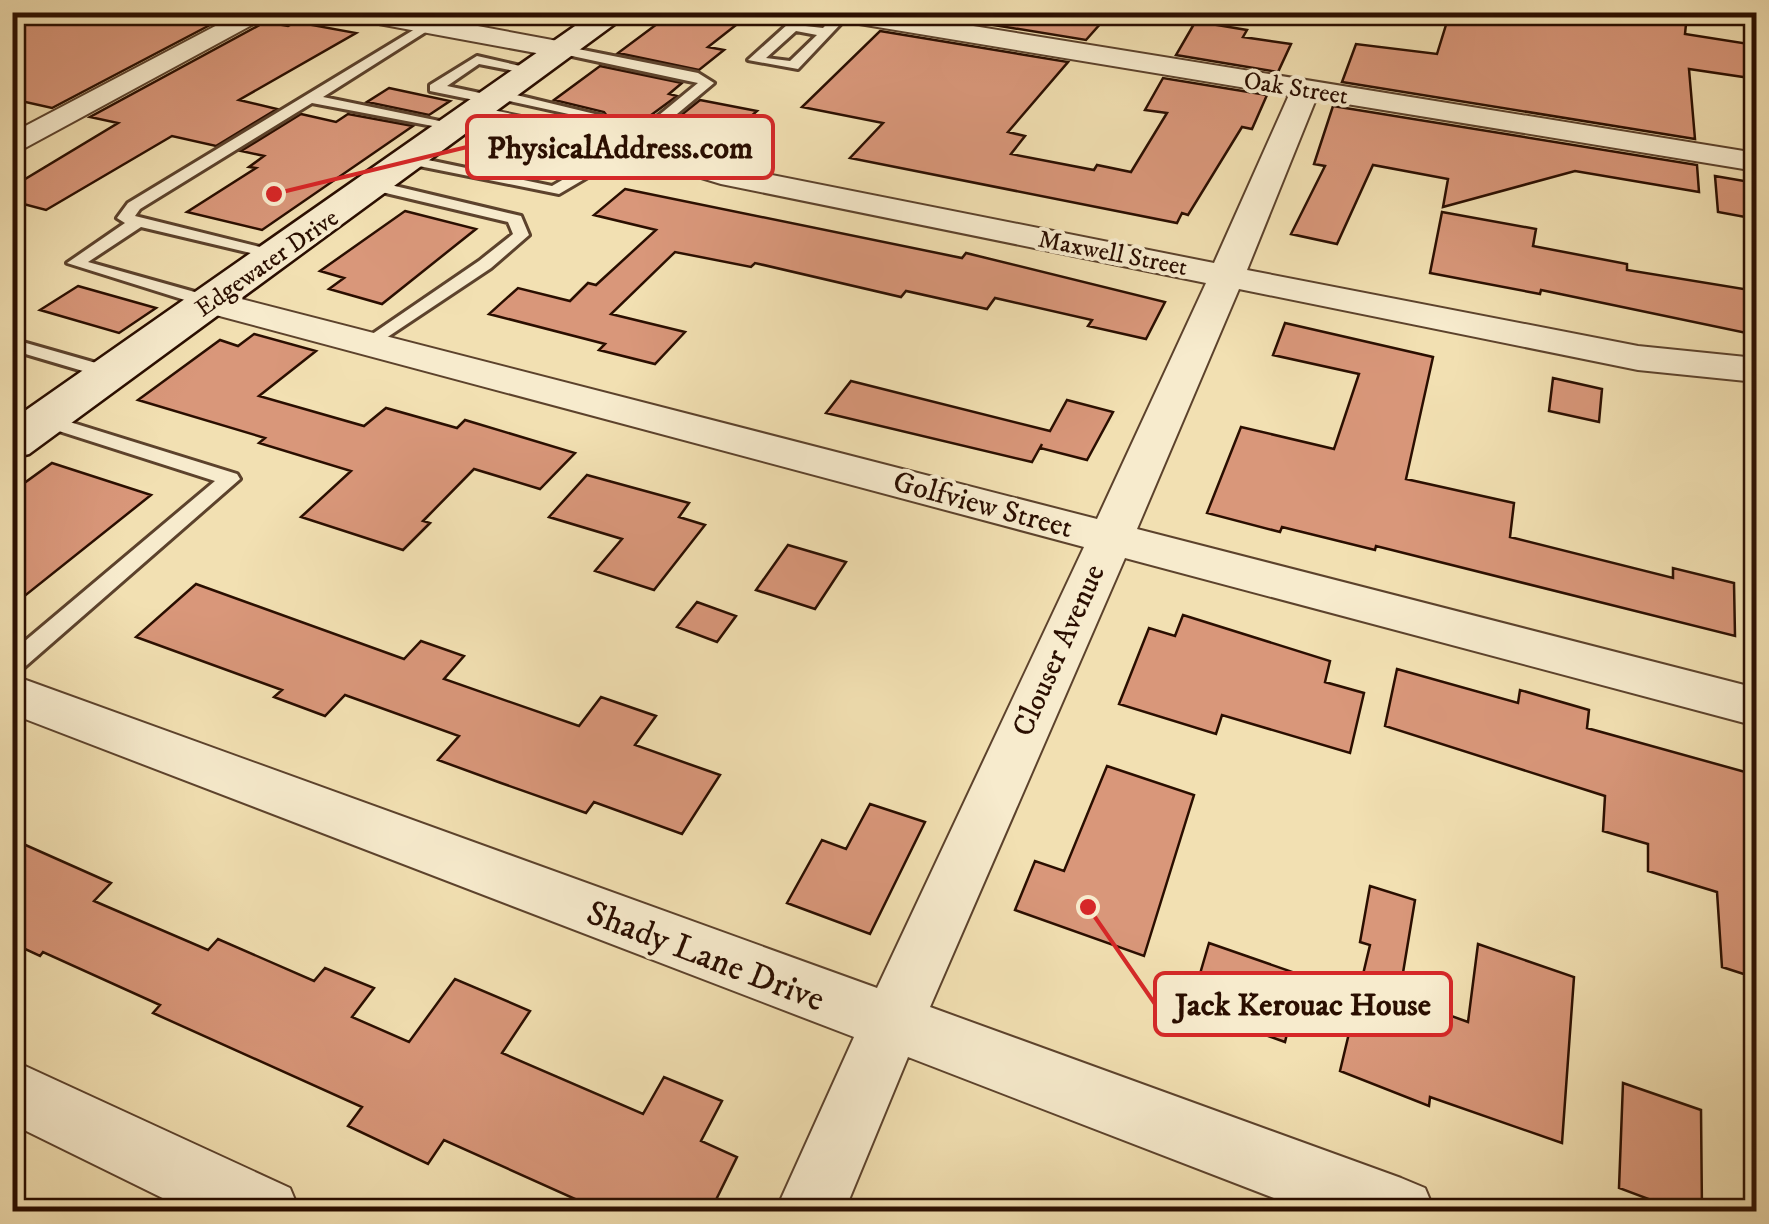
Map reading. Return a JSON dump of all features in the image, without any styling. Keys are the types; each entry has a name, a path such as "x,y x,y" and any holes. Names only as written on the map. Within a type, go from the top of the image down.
{"street":[{"path":"21,134 264,12"},
{"path":"357,12 429,26 549,61"},
{"name":"Edgewater Drive","path":"28,431 616,12"},
{"name":"Oak Street","path":"834,20 1306,88 1756,162"},
{"name":"Clouser Avenue","path":"809,1212 890,1024 1229,276 1306,88"},
{"name":"Maxwell Street","path":"480,110 585,126 629,147 722,174 1589,349 1756,370"},
{"name":"Golfview Street","path":"210,302 1756,706"},
{"name":"Shady Lane Drive","path":"12,694 1401,1212"},
{"path":"12,1091 266,1212"}],"lane":[{"path":"834,20 790,67 755,60 793,27 834,20"},
{"path":"274,256 125,218 134,206 429,26"},
{"path":"409,160 554,191 629,147 706,81 549,61 476,60 435,88 480,110"},
{"path":"313,99 480,110"},
{"path":"372,344 405,315 498,257 521,235 515,219 374,186"},
{"path":"139,221 75,263 210,302"},
{"path":"12,344 110,373"},
{"path":"12,665 230,479 28,431"}],"building":[{"path":"33,12 229,15 52,108 12,99 12,22"},
{"path":"649,12 711,12 745,18 708,47 724,50 699,70 618,53 657,24"},
{"path":"914,12 1039,12 1101,23 1086,40"},
{"path":"1450,12 1608,12 1686,24 1685,34 1749,44 1750,78 1689,69 1695,139 1342,82 1356,44 1437,54"},
{"path":"265,22 288,26 296,22 356,33 239,100 277,109 216,146 172,136 46,210 12,201 12,187 118,123 90,117"},
{"path":"1194,24 1247,30 1243,37 1291,44 1278,72 1176,55"},
{"path":"880,31 1068,62 1008,132 1025,136 1011,154 1094,170 1097,165 1131,172 1167,113 1145,110 1163,78 1267,95 1252,129 1242,127 1188,215 1182,213 1177,223 850,158 883,123 802,107"},
{"path":"600,66 682,83 669,94 677,96 628,132 599,126 607,116 604,112 554,100"},
{"path":"389,88 450,101 429,115 367,102"},
{"path":"700,100 757,111 729,136 670,124"},
{"path":"1333,106 1697,165 1699,192 1575,171 1443,207 1448,179 1373,165 1337,244 1291,234 1325,166 1314,164"},
{"path":"301,114 336,122 348,114 413,126 262,230 187,212 256,168 249,167 264,156 241,151"},
{"path":"1715,176 1756,183 1756,219 1718,212"},
{"path":"625,189 962,258 966,253 1165,302 1146,339 1088,326 1092,320 995,298 987,309 906,291 901,297 755,263 751,267 675,252 611,314 685,332 655,364 599,350 605,344 489,314 518,288 570,301 588,283 596,285 656,230 594,215"},
{"path":"405,211 476,229 382,304 329,289 344,278 320,271"},
{"path":"1442,212 1536,229 1533,246 1627,264 1627,270 1756,291 1756,335 1541,290 1540,294 1430,273"},
{"path":"78,286 156,308 119,333 40,310"},
{"path":"1285,323 1433,357 1406,479 1514,503 1510,537 1673,578 1673,568 1734,583 1735,636 1376,546 1375,550 1282,527 1280,532 1207,513 1241,427 1334,449 1359,374 1273,355"},
{"path":"254,334 316,351 259,396 364,426 386,408 457,428 465,420 575,453 540,489 474,469 423,521 430,523 403,550 301,517 351,471 259,443 265,438 138,400 220,340 238,346"},
{"path":"1553,378 1602,389 1599,422 1549,411"},
{"path":"851,381 1050,431 1067,400 1113,412 1087,460 1040,448 1042,444 1032,462 826,413"},
{"path":"52,463 151,495 12,606 12,492"},
{"path":"587,475 689,503 679,517 705,525 654,590 595,571 622,539 549,517"},
{"path":"788,545 846,562 815,609 756,590"},
{"path":"196,584 404,659 421,641 464,656 444,679 579,726 601,697 656,716 635,745 720,775 682,834 594,802 586,813 501,783 438,760 459,736 345,695 325,716 274,697 282,690 136,637"},
{"path":"697,602 736,616 717,642 677,627"},
{"path":"1183,615 1330,661 1325,682 1364,693 1350,753 1222,715 1216,734 1119,704 1149,628 1175,636"},
{"path":"1397,669 1518,703 1520,690 1589,710 1587,728 1756,775 1756,978 1722,967 1717,892 1648,871 1648,844 1603,831 1605,796 1385,726"},
{"path":"1107,766 1194,795 1144,956 1015,910 1035,861 1064,871"},
{"path":"870,804 925,822 870,934 787,903 822,840 846,849"},
{"path":"12,839 111,883 94,901 208,950 218,939 314,981 325,968 374,988 352,1017 409,1042 455,979 530,1011 502,1053 643,1114 664,1077 722,1101 701,1141 737,1157 710,1212 604,1212 444,1140 428,1164 348,1126 362,1107 153,1013 160,1005 43,952 40,956 12,943"},
{"path":"1370,886 1415,900 1399,997 1468,1022 1478,944 1574,977 1562,1143 1430,1097 1429,1106 1340,1071 1370,945 1360,942"},
{"path":"1209,943 1301,975 1285,1042 1190,1008"},
{"path":"1623,1083 1701,1110 1702,1212 1683,1212 1619,1188"}],"place":[{"name":"PhysicalAddress.com","path":"274,194"},
{"name":"Jack Kerouac House","path":"1088,907"}]}
